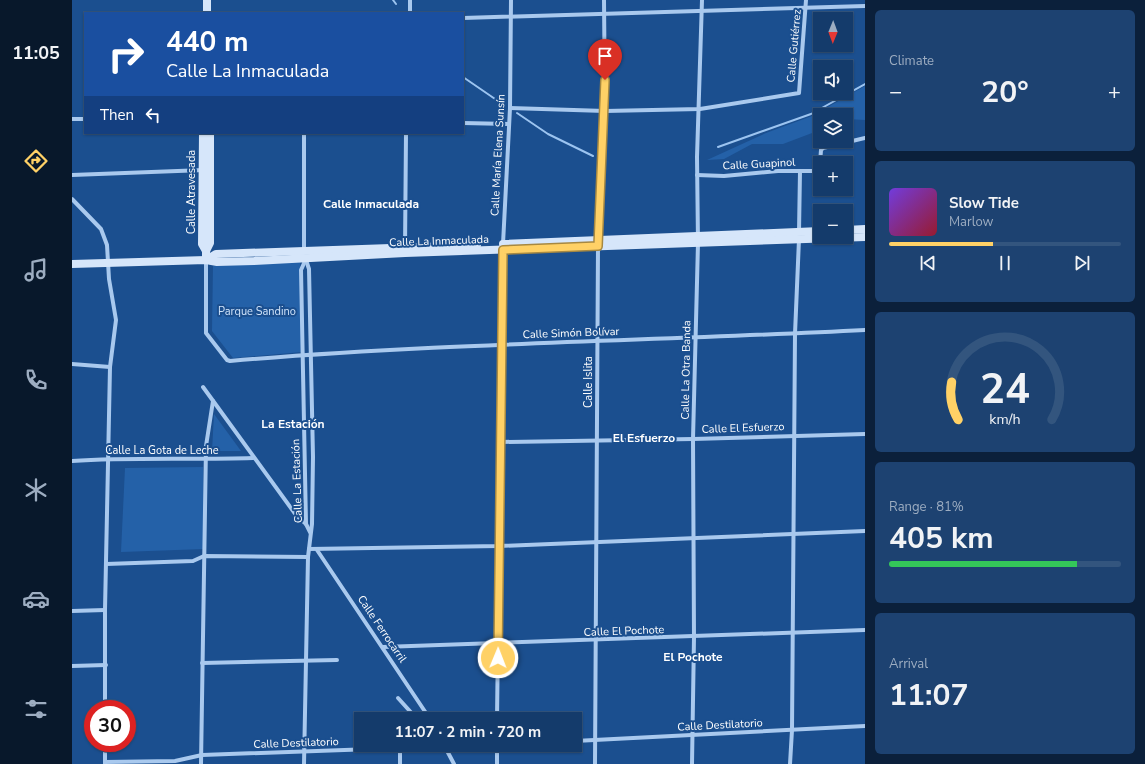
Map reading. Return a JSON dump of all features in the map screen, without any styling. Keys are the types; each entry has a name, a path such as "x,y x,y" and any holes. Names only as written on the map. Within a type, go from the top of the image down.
{"main road":[{"path":"207,0 207,12"},
{"name":"Calle Atravesada","path":"203,134 206,170 206,212 202,244 206,250 206,260"},
{"name":"Calle Atravesada","path":"206,170 210,134"},
{"path":"853,230 865,229"},
{"name":"Calle La Inmaculada","path":"799,236 813,233"},
{"name":"Calle La Inmaculada","path":"72,264 206,260 217,262 254,258 305,257 405,250 697,239 799,236 865,237"}],"street":[{"path":"410,0 410,12"},
{"name":"Calle María Elena Sunsín","path":"497,712 503,247 510,108 511,0"},
{"name":"Calle Islita","path":"595,764 594,641 597,542 596,441 598,243 605,111 604,0"},
{"name":"Calle La Otra Banda","path":"692,764 694,637 693,439 696,338 697,141 700,109 702,0"},
{"name":"Calle Gutiérrez","path":"700,109 799,93 807,8 806,0"},
{"path":"464,18 511,18 865,6"},
{"path":"510,108 605,111 700,109"},
{"path":"72,119 84,119"},
{"path":"464,123 509,124"},
{"name":"Calle La Estación","path":"304,134 305,257 308,269 313,457 312,524 308,557 303,751 304,764"},
{"path":"405,250 406,134"},
{"path":"821,156 821,150 823,148 865,138"},
{"path":"72,175 206,170"},
{"path":"790,764 792,730 795,334 800,171"},
{"name":"Calle Guapinol","path":"697,175 724,176 800,171 813,172"},
{"path":"72,199 100,229 108,245 109,279 116,320 110,367 107,459 105,700"},
{"name":"Calle La Estación","path":"305,257 301,270 302,355 306,524 310,532"},
{"name":"Calle Atravesada","path":"206,260 206,333 227,360 230,361"},
{"name":"Calle Simón Bolívar","path":"230,361 311,354 502,344 696,338 865,330"},
{"path":"72,364 110,367"},
{"path":"203,387 252,458 296,515 306,524 312,524"},
{"path":"202,764 205,460 213,401"},
{"path":"303,404 312,403"},
{"name":"Calle El Esfuerzo","path":"501,442 693,439 865,434"},
{"path":"304,457 313,457"},
{"name":"Calle La Gota de Leche","path":"72,461 107,459 205,460 252,458"},
{"path":"309,549 499,546 865,531"},
{"name":"Calle Ferrocarril","path":"318,550 424,712"},
{"path":"106,564 193,561 204,556 308,557"},
{"path":"72,611 105,610"},
{"name":"Calle El Pochote","path":"383,647 499,642 594,641 865,630"},
{"path":"202,663 337,660"},
{"path":"72,666 106,665"},
{"path":"398,698 411,712"},
{"name":"Calle Destilatorio","path":"582,741 865,726"},
{"name":"Calle Destilatorio","path":"105,763 175,761 202,756 354,749"},
{"path":"105,752 105,763"},
{"path":"400,752 400,764"},
{"path":"448,752 454,764"},
{"path":"497,752 497,764"}],"green space":[{"path":"865,86 865,120 853,119 853,108 826,108 840,100 853,100 853,93"},
{"path":"812,116 813,133 783,144 752,144 724,159 707,160 766,133"},
{"name":"Parque Sandino","path":"300,262 302,352 233,358 212,331 213,266"},
{"path":"214,414 241,451 212,451"},
{"path":"203,467 204,549 121,552 125,468"}],"waterway":[{"path":"393,0 396,4"},
{"path":"464,78 498,101"},
{"path":"718,147 811,114 865,84"},
{"path":"517,113 548,134 593,156"}],"district":[{"name":"Calle Inmaculada","path":"371,204"},
{"name":"La Estación","path":"293,424"},
{"name":"El Esfuerzo","path":"644,438"},
{"name":"El Pochote","path":"693,657"}],"route":[{"path":"498,658 503,250 598,246 601,164 605,111 605,80"}]}
